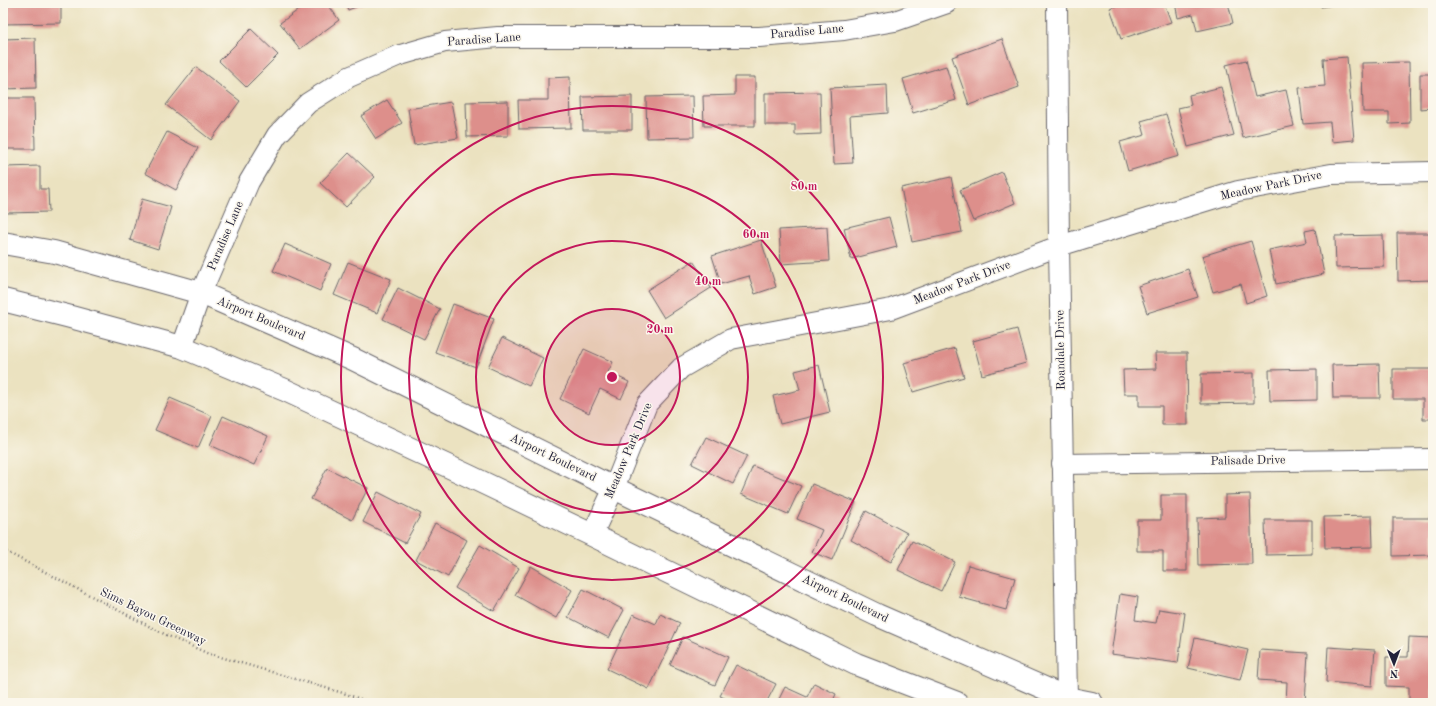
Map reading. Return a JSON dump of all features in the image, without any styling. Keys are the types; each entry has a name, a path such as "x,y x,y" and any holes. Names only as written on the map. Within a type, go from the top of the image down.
{"main road":[{"name":"Airport Boulevard","path":"3,243 54,252 201,293 353,359 877,616 1066,700 1092,703"},
{"path":"3,300 182,347 285,390 592,535 856,664 957,703"}],"street":[{"name":"Paradise Lane","path":"182,347 201,293 249,182 277,135 308,103 349,77 397,56 445,42 498,36 759,37 844,30 895,21 947,3"},
{"name":"Roandale Drive","path":"1057,3 1066,700"},
{"name":"Meadow Park Drive","path":"592,535 614,488 647,404 681,368 731,339 892,309 1059,246 1238,191 1331,174 1433,172"},
{"name":"Palisade Drive","path":"1062,464 1433,459"}],"path":[{"name":"Sims Bayou Greenway","path":"3,550 166,635 208,654 372,703"}],"building":[{"path":"3,3 61,3 61,23 3,24"},
{"path":"308,3 327,3 339,20 300,49 280,23"},
{"path":"345,3 366,3 348,10"},
{"path":"1124,3 1164,3 1171,22 1121,39 1110,8"},
{"path":"1175,3 1228,3 1233,23 1197,31 1193,14 1178,18"},
{"path":"1320,3 1341,3 1341,4 1321,7"},
{"path":"251,29 278,55 246,87 219,61"},
{"path":"35,38 36,88 3,89 3,39"},
{"path":"1002,39 1019,87 969,105 952,57"},
{"path":"1347,57 1354,140 1332,142 1330,122 1303,124 1299,88 1325,86 1323,59"},
{"path":"1246,60 1255,97 1286,90 1294,126 1243,138 1226,65"},
{"path":"1409,62 1410,123 1389,124 1389,112 1363,112 1362,63"},
{"path":"946,66 956,100 913,113 903,79"},
{"path":"196,67 240,101 211,140 166,105"},
{"path":"1420,74 1433,74 1433,108 1420,109"},
{"path":"570,77 571,128 519,129 518,100 548,100 548,78"},
{"path":"735,77 755,77 755,126 704,126 703,96 735,95"},
{"path":"887,85 888,113 850,116 853,163 834,164 830,88"},
{"path":"1221,87 1234,135 1188,147 1178,108 1191,105 1189,95"},
{"path":"820,92 821,134 795,135 795,125 765,125 765,93"},
{"path":"632,96 632,130 583,130 582,97"},
{"path":"693,96 694,137 647,138 646,97"},
{"path":"4,98 34,98 35,149 4,149"},
{"path":"387,100 402,123 376,139 361,116"},
{"path":"508,101 508,136 467,137 466,102"},
{"path":"451,102 458,138 414,145 408,109"},
{"path":"1166,114 1179,156 1128,171 1120,142 1145,135 1141,121"},
{"path":"167,132 198,148 176,190 145,173"},
{"path":"349,153 375,177 346,207 320,183"},
{"path":"40,166 40,189 48,189 49,212 6,213 5,167"},
{"path":"1002,172 1015,203 973,221 960,190"},
{"path":"951,177 962,232 912,242 901,188"},
{"path":"142,199 171,207 158,249 130,240"},
{"path":"889,217 897,247 851,259 844,228"},
{"path":"827,227 829,261 781,264 779,230"},
{"path":"1315,229 1324,274 1276,284 1269,250 1307,242 1305,231"},
{"path":"1397,233 1433,233 1433,280 1398,281"},
{"path":"1383,235 1384,267 1336,268 1335,236"},
{"path":"761,240 776,287 755,294 749,276 721,284 712,256"},
{"path":"1251,241 1267,296 1246,303 1241,284 1213,292 1202,256"},
{"path":"285,244 331,264 320,291 273,271"},
{"path":"693,261 711,288 664,318 647,290"},
{"path":"348,262 391,279 377,313 334,295"},
{"path":"1188,269 1198,297 1147,313 1138,286"},
{"path":"398,288 440,309 424,339 383,319"},
{"path":"453,304 494,319 476,367 435,352"},
{"path":"1017,329 1026,363 982,375 973,341"},
{"path":"502,338 543,358 529,386 488,367"},
{"path":"955,348 964,377 913,392 904,363"},
{"path":"584,349 613,362 608,372 629,382 621,399 600,389 589,413 560,399"},
{"path":"1155,353 1187,353 1188,425 1162,425 1162,406 1139,406 1139,394 1124,394 1123,370 1156,369"},
{"path":"1379,364 1380,398 1333,398 1332,365"},
{"path":"819,365 830,412 780,424 773,396 800,390 795,371"},
{"path":"1317,369 1317,400 1270,401 1269,370"},
{"path":"1393,369 1433,369 1433,419 1423,419 1423,399 1393,399"},
{"path":"1254,373 1254,403 1201,404 1201,374"},
{"path":"170,398 212,416 198,448 155,430"},
{"path":"223,416 268,436 254,465 210,445"},
{"path":"706,437 747,456 733,484 692,464"},
{"path":"753,466 801,486 788,514 741,494"},
{"path":"327,468 368,488 352,520 311,499"},
{"path":"812,484 856,502 832,560 812,552 822,530 797,519"},
{"path":"378,492 421,514 405,543 363,522"},
{"path":"1250,494 1252,564 1198,565 1197,518 1225,517 1225,495"},
{"path":"1161,495 1187,495 1187,571 1163,571 1163,551 1137,551 1137,520 1161,520"},
{"path":"866,511 907,533 891,562 851,540"},
{"path":"1372,516 1373,547 1325,548 1324,517"},
{"path":"1393,518 1433,518 1433,555 1393,556"},
{"path":"1265,520 1312,520 1312,554 1266,555"},
{"path":"435,523 467,540 448,577 416,560"},
{"path":"912,541 955,562 941,591 898,570"},
{"path":"480,545 519,568 494,611 455,588"},
{"path":"968,565 1015,578 1006,610 959,597"},
{"path":"531,566 572,590 556,618 515,595"},
{"path":"583,589 624,610 609,638 568,617"},
{"path":"1120,594 1138,597 1135,620 1156,623 1159,609 1185,613 1178,663 1111,654"},
{"path":"633,614 656,624 660,614 680,623 649,689 607,669"},
{"path":"683,637 728,657 715,685 670,665"},
{"path":"1409,637 1433,638 1433,703 1409,703 1409,687 1386,686 1386,657 1408,657"},
{"path":"1195,638 1248,650 1240,680 1188,668"},
{"path":"1328,647 1375,650 1372,686 1326,682"},
{"path":"1260,650 1308,653 1305,703 1286,703 1287,682 1258,680"},
{"path":"736,665 776,684 766,703 736,703 720,696"},
{"path":"814,683 836,694 832,703 777,703 785,687 807,697"}]}
